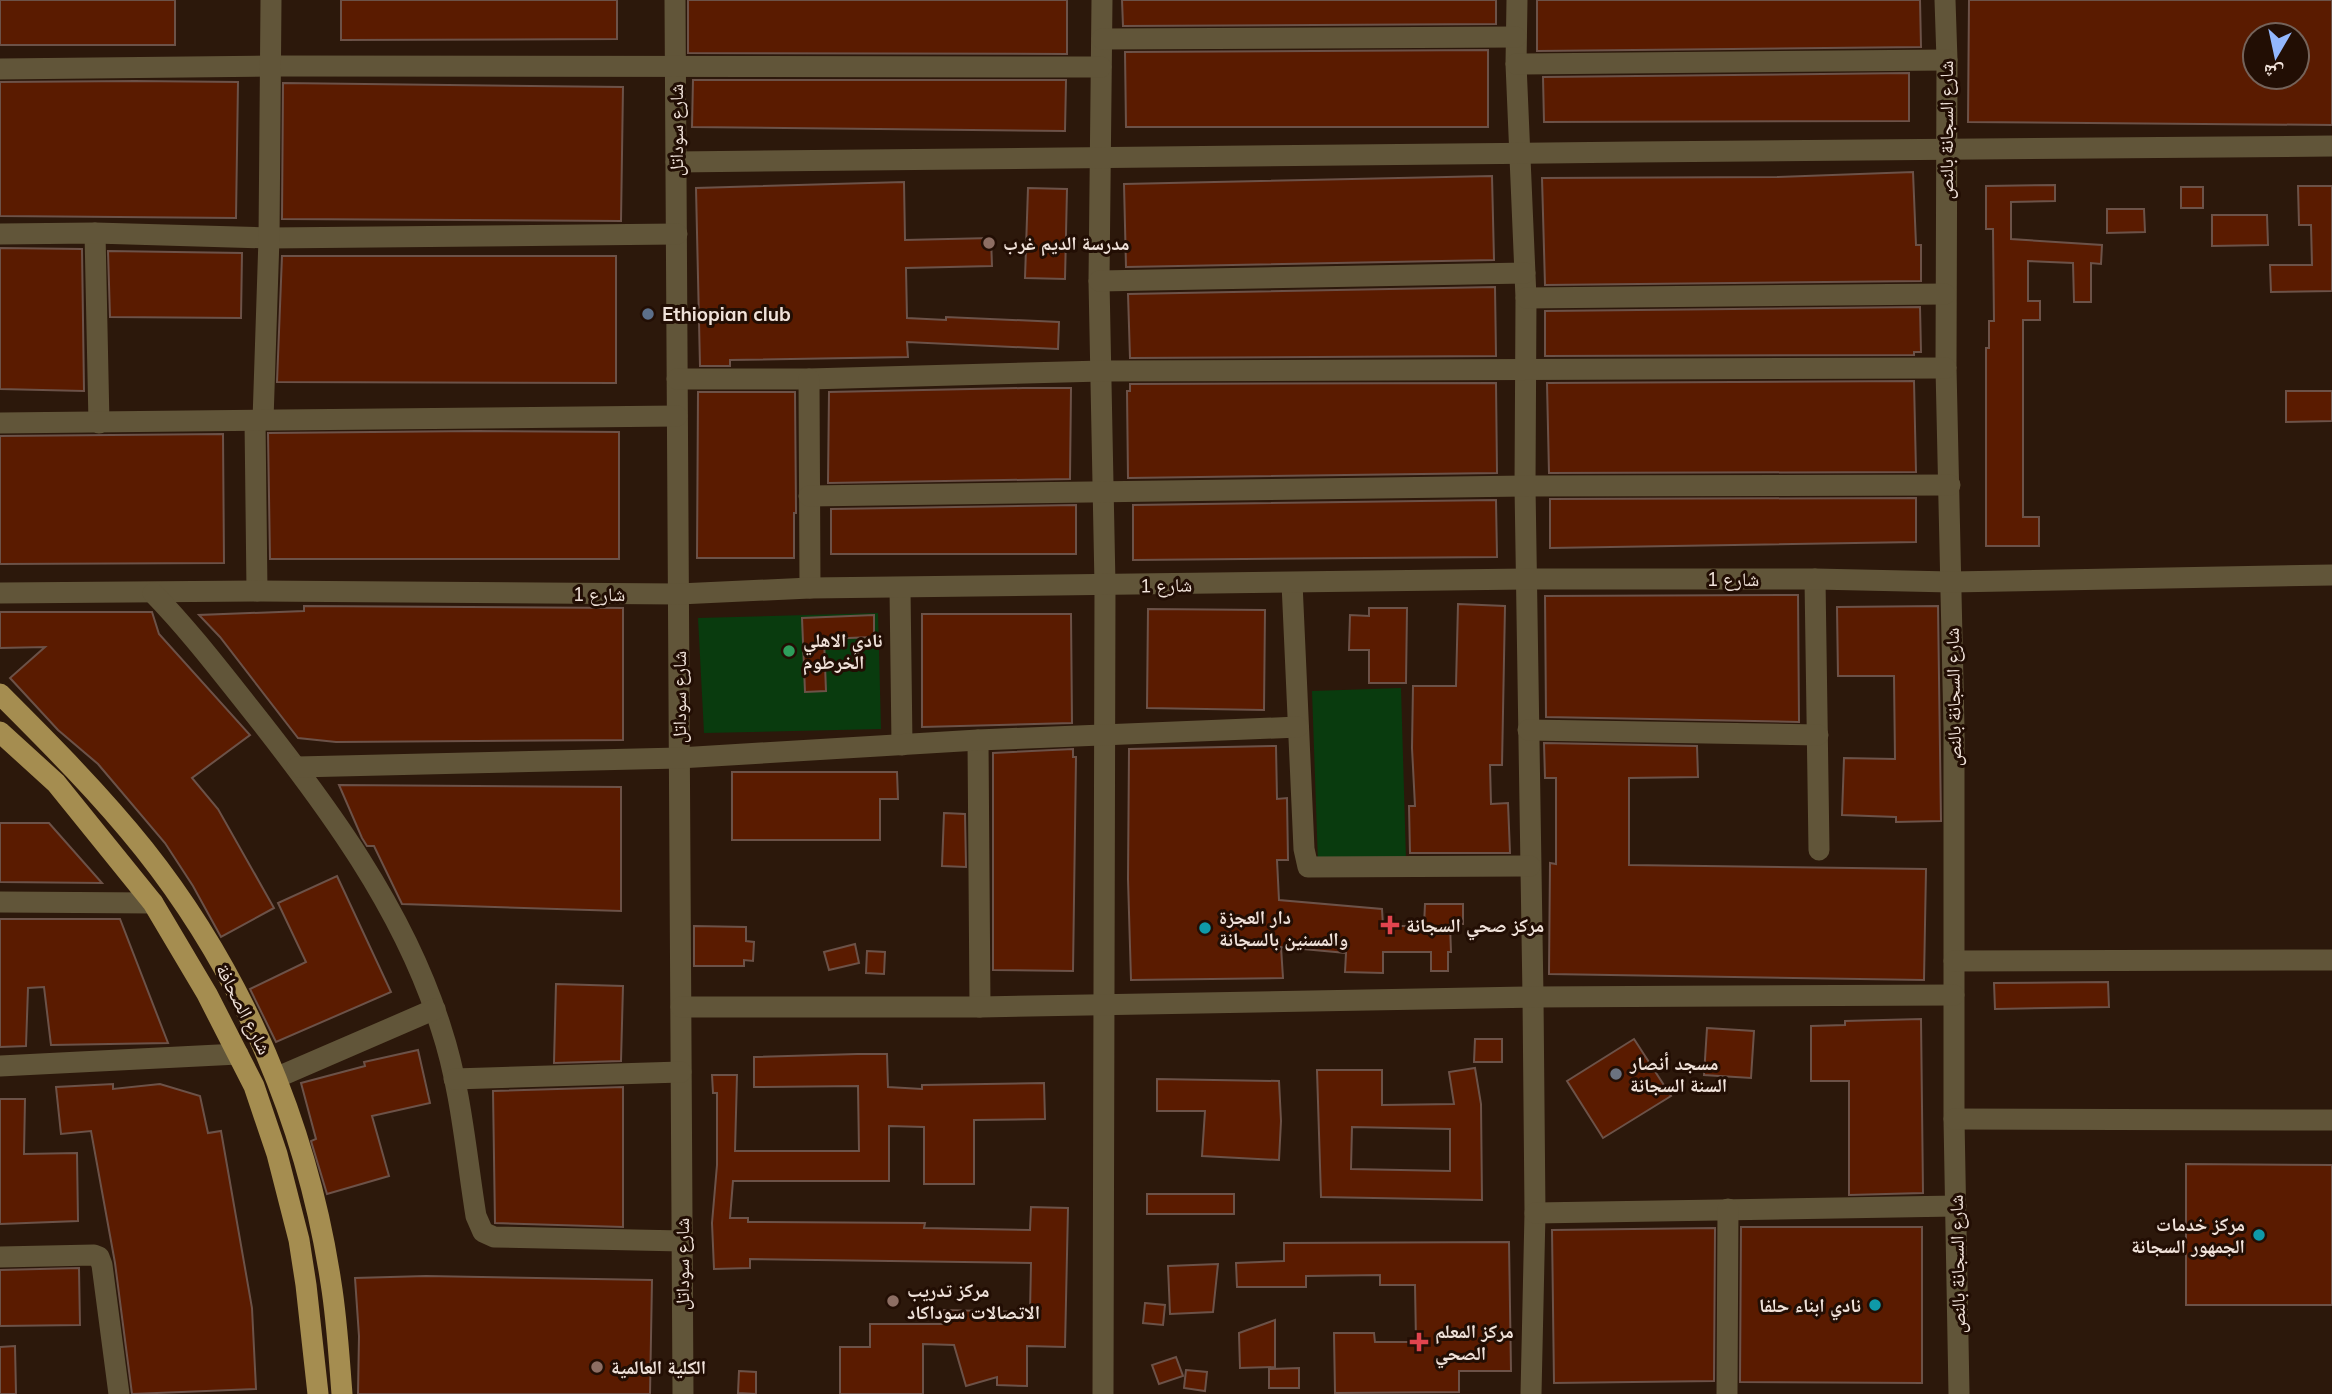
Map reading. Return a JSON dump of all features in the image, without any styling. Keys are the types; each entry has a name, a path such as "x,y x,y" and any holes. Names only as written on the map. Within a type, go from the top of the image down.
{"main road":[{"name":"شارع الصحافة","path":"0,694 79,773 145,850 212,947 250,1015 278,1077 303,1154 323,1236 335,1309 342,1394"},
{"name":"شارع الصحافة","path":"0,733 56,783 153,903 207,994 254,1086 277,1154 299,1240 318,1394"}],"street":[{"path":"257,591 259,420 269,238 271,0"},
{"name":"شارع سوداتل","path":"675,0 683,1394"},
{"path":"1102,0 1098,281 1105,585 1103,1394"},
{"path":"1517,0 1516,64 1527,369 1525,486 1535,1213 1531,1394"},
{"name":"شارع السجانة بالنص","path":"1945,0 1945,294 1954,728 1954,1119 1959,1394"},
{"path":"1102,39 1516,37"},
{"path":"1516,64 1947,60"},
{"path":"0,69 272,66 1101,67"},
{"path":"676,162 1099,155 2332,146"},
{"path":"95,233 99,423"},
{"path":"0,234 95,233 269,238 677,234"},
{"path":"1098,281 1525,273"},
{"path":"1526,298 1945,294"},
{"path":"677,379 808,379 1102,371 1946,368"},
{"path":"808,379 810,589"},
{"path":"0,423 677,416"},
{"path":"809,496 1525,486 1950,485"},
{"name":"شارع 1","path":"0,593 257,591 678,594 810,589 1526,579 1951,582 2332,575"},
{"path":"1815,579 1819,850"},
{"path":"1292,583 1304,849 1308,867 1530,866"},
{"path":"900,588 902,745"},
{"path":"153,593 190,632 297,767 384,899 411,949 435,1009 454,1079 480,1228 488,1235 682,1241"},
{"path":"297,767 679,758 978,740 1298,727"},
{"path":"1528,730 1818,735"},
{"path":"978,740 980,1007"},
{"path":"0,902 153,903"},
{"path":"1954,961 2332,960"},
{"path":"681,1007 1105,1006 1533,997 1954,995"},
{"path":"278,1077 435,1009"},
{"path":"0,1066 238,1054"},
{"path":"454,1079 681,1072"},
{"path":"1954,1119 2332,1119"},
{"path":"1535,1213 1956,1206"},
{"path":"1727,1394 1728,1209"},
{"path":"0,1257 99,1257 119,1394"}],"green space":[{"name":"نادي الاهلي الخرطوم","path":"878,613 881,729 704,733 698,618"},
{"path":"1401,688 1406,860 1318,863 1312,691"}],"building":[{"path":"0,0 175,0 175,45 0,45"},
{"path":"341,0 617,0 617,39 341,40"},
{"path":"688,0 1067,0 1067,54 688,53"},
{"path":"1122,0 1496,0 1496,24 1123,26"},
{"path":"1537,0 1920,0 1921,47 1537,51"},
{"path":"1969,0 2332,0 2332,125 1968,122"},
{"path":"1488,50 1488,127 1126,127 1125,52"},
{"path":"1909,73 1909,121 1544,122 1543,77"},
{"path":"693,80 1066,80 1065,131 692,127"},
{"path":"0,82 238,82 236,218 0,216"},
{"path":"283,83 623,87 621,221 282,219"},
{"path":"1913,172 1916,245 1921,245 1921,281 1545,285 1542,178 1777,177"},
{"path":"1492,176 1494,260 1126,267 1124,184"},
{"path":"904,182 905,240 991,238 992,266 906,268 907,318 1059,322 1058,349 907,342 908,357 730,360 730,366 700,366 696,188"},
{"path":"2055,185 2055,201 2011,202 2011,239 2102,245 2101,264 2091,263 2091,302 2074,302 2073,263 2028,261 2028,301 2040,301 2040,320 2023,320 2023,517 2039,517 2039,546 1986,546 1986,348 1989,348 1989,321 1994,321 1993,229 1986,229 1986,186"},
{"path":"2298,186 2332,186 2332,291 2271,292 2270,265 2312,265 2311,225 2299,225"},
{"path":"2181,187 2203,187 2203,208 2181,208"},
{"path":"1028,188 1067,189 1065,279 1025,278"},
{"path":"2107,209 2144,209 2145,232 2107,233"},
{"path":"2212,215 2267,215 2268,245 2212,246"},
{"path":"0,248 82,249 84,391 0,389"},
{"path":"108,251 242,253 241,318 110,317"},
{"path":"282,256 616,256 616,383 277,382"},
{"path":"1495,287 1496,356 1130,358 1128,294"},
{"path":"1920,307 1921,352 1914,352 1914,355 1545,356 1545,311"},
{"path":"1914,381 1916,472 1549,473 1547,383"},
{"path":"1496,383 1497,473 1128,478 1127,391 1130,391 1130,384"},
{"path":"1071,388 1070,479 828,483 829,392"},
{"path":"2286,391 2332,391 2332,421 2286,422"},
{"path":"698,392 795,392 794,558 697,558"},
{"path":"619,432 619,559 270,559 268,433"},
{"path":"223,434 224,563 0,564 0,436"},
{"path":"1916,498 1916,542 1550,548 1550,499"},
{"path":"1496,500 1497,557 1133,560 1133,505"},
{"path":"1076,505 1076,554 831,554 831,509"},
{"path":"1798,595 1799,722 1546,717 1545,596"},
{"path":"1458,604 1505,606 1502,765 1490,765 1491,804 1508,803 1510,853 1410,853 1409,806 1415,806 1413,686 1456,686"},
{"path":"304,606 623,608 623,740 336,742 298,738 220,637 199,615 304,611"},
{"path":"1938,606 1941,821 1896,822 1896,817 1842,815 1844,758 1895,759 1894,676 1838,676 1837,607"},
{"path":"1369,608 1407,608 1406,683 1369,683 1369,650 1349,650 1350,615 1369,616"},
{"path":"1148,609 1265,610 1264,710 1147,708"},
{"path":"0,612 152,612 159,634 250,735 192,778 218,809 274,908 221,937 165,843 98,764 58,730 10,678 45,647 0,648"},
{"path":"922,614 1071,614 1072,723 922,727"},
{"path":"874,615 874,637 824,639 826,691 805,692 802,618"},
{"path":"1544,743 1697,746 1698,777 1629,778 1629,865 1926,869 1924,980 1549,974 1550,863 1556,864 1556,778 1545,778"},
{"path":"1276,746 1277,799 1287,798 1288,860 1277,860 1279,900 1382,909 1383,926 1424,926 1425,904 1463,904 1463,924 1450,924 1451,952 1448,952 1448,971 1431,971 1431,952 1383,952 1383,973 1345,972 1346,953 1281,947 1283,978 1131,980 1128,879 1129,749"},
{"path":"1073,749 1073,757 1076,757 1073,971 993,970 993,753"},
{"path":"732,772 897,772 898,799 880,799 880,840 732,840"},
{"path":"339,785 621,787 621,911 402,904 374,846 367,846 362,838"},
{"path":"944,813 965,814 966,867 942,866"},
{"path":"0,823 49,823 102,883 0,882"},
{"path":"337,876 391,992 276,1042 250,989 306,962 278,903"},
{"path":"0,919 120,919 168,1043 51,1045 44,987 28,988 26,1046 0,1047"},
{"path":"694,926 746,927 746,941 754,942 753,961 744,960 744,966 694,966"},
{"path":"855,944 859,963 829,970 824,952"},
{"path":"867,951 885,952 884,974 866,973"},
{"path":"2108,982 2109,1007 1995,1009 1994,983"},
{"path":"556,984 623,986 621,1061 554,1063"},
{"path":"1921,1019 1923,1193 1849,1195 1849,1081 1811,1081 1811,1026 1845,1025 1845,1021"},
{"path":"1707,1028 1754,1031 1751,1078 1704,1075"},
{"path":"1475,1039 1502,1039 1502,1062 1474,1062"},
{"path":"1634,1039 1671,1096 1603,1138 1567,1081"},
{"path":"418,1050 430,1103 372,1116 389,1176 327,1194 311,1141 316,1139 301,1083 365,1066 364,1062"},
{"path":"887,1054 888,1087 922,1089 922,1085 1044,1083 1045,1119 974,1120 974,1184 924,1184 924,1127 889,1126 889,1181 733,1181 730,1218 748,1218 748,1222 925,1223 924,1228 1030,1230 1031,1207 1068,1208 1065,1347 1027,1346 1027,1386 997,1385 997,1377 966,1386 954,1345 923,1344 923,1394 840,1394 840,1347 870,1347 870,1324 943,1324 943,1310 1030,1312 1031,1263 750,1259 750,1268 714,1269 712,1223 717,1165 717,1093 713,1093 712,1075 737,1075 735,1151 859,1151 858,1086 754,1087 754,1057"},
{"path":"1475,1068 1481,1104 1482,1200 1321,1197 1317,1070 1382,1070 1382,1105 1454,1104 1449,1072","holes":["1352,1127 1450,1129 1450,1171 1351,1169"]},
{"path":"1157,1079 1279,1081 1279,1160 1202,1156 1205,1111 1157,1111"},
{"path":"113,1084 113,1089 160,1084 200,1096 208,1133 221,1131 252,1308 256,1389 132,1394 115,1263 91,1131 61,1134 56,1087"},
{"path":"623,1087 623,1227 495,1223 493,1091"},
{"path":"0,1099 25,1099 24,1154 77,1153 78,1221 0,1224"},
{"name":"مركز خدمات الجمهور السجانة","path":"2186,1164 2332,1165 2332,1305 2186,1305"},
{"path":"1147,1194 1234,1194 1234,1214 1147,1214"},
{"path":"1741,1227 1922,1227 1922,1383 1740,1382"},
{"path":"1715,1228 1714,1381 1554,1383 1552,1230"},
{"name":"مركز المعلم الصحي","path":"1509,1242 1511,1371 1459,1371 1459,1392 1335,1393 1334,1333 1374,1333 1375,1342 1416,1342 1415,1285 1380,1285 1380,1275 1306,1276 1306,1287 1237,1287 1236,1263 1284,1261 1284,1243"},
{"path":"1218,1264 1213,1312 1170,1314 1168,1266"},
{"path":"79,1268 80,1325 0,1326 0,1270"},
{"path":"426,1276 652,1280 650,1394 358,1394 359,1336 355,1278"},
{"path":"1145,1303 1165,1305 1163,1325 1143,1323"},
{"path":"1275,1320 1275,1367 1240,1368 1239,1333"},
{"path":"15,1346 16,1394 0,1394 0,1347"},
{"path":"1176,1357 1183,1376 1159,1384 1152,1365"},
{"path":"1299,1368 1299,1388 1269,1388 1269,1369"},
{"path":"1186,1370 1207,1372 1205,1391 1184,1388"},
{"path":"739,1371 756,1372 756,1394 738,1393"}],"place":[{"name":"مدرسة الديم غرب","path":"989,243"},
{"name":"Ethiopian club","path":"648,314"},
{"name":"نادي الاهلي الخرطوم","path":"789,651"},
{"name":"مركز صحي السجانة","path":"1390,925"},
{"name":"دار العجزة والمسنين بالسجانة","path":"1205,928"},
{"name":"مسجد أنصار السنة السجانة","path":"1616,1074"},
{"name":"مركز خدمات الجمهور السجانة","path":"2259,1235"},
{"name":"مركز تدريب الاتصالات سوداكاد","path":"893,1301"},
{"name":"نادي ابناء حلفا","path":"1875,1305"},
{"name":"مركز المعلم الصحي","path":"1419,1342"},
{"name":"الكلية العالمية","path":"597,1367"}]}
